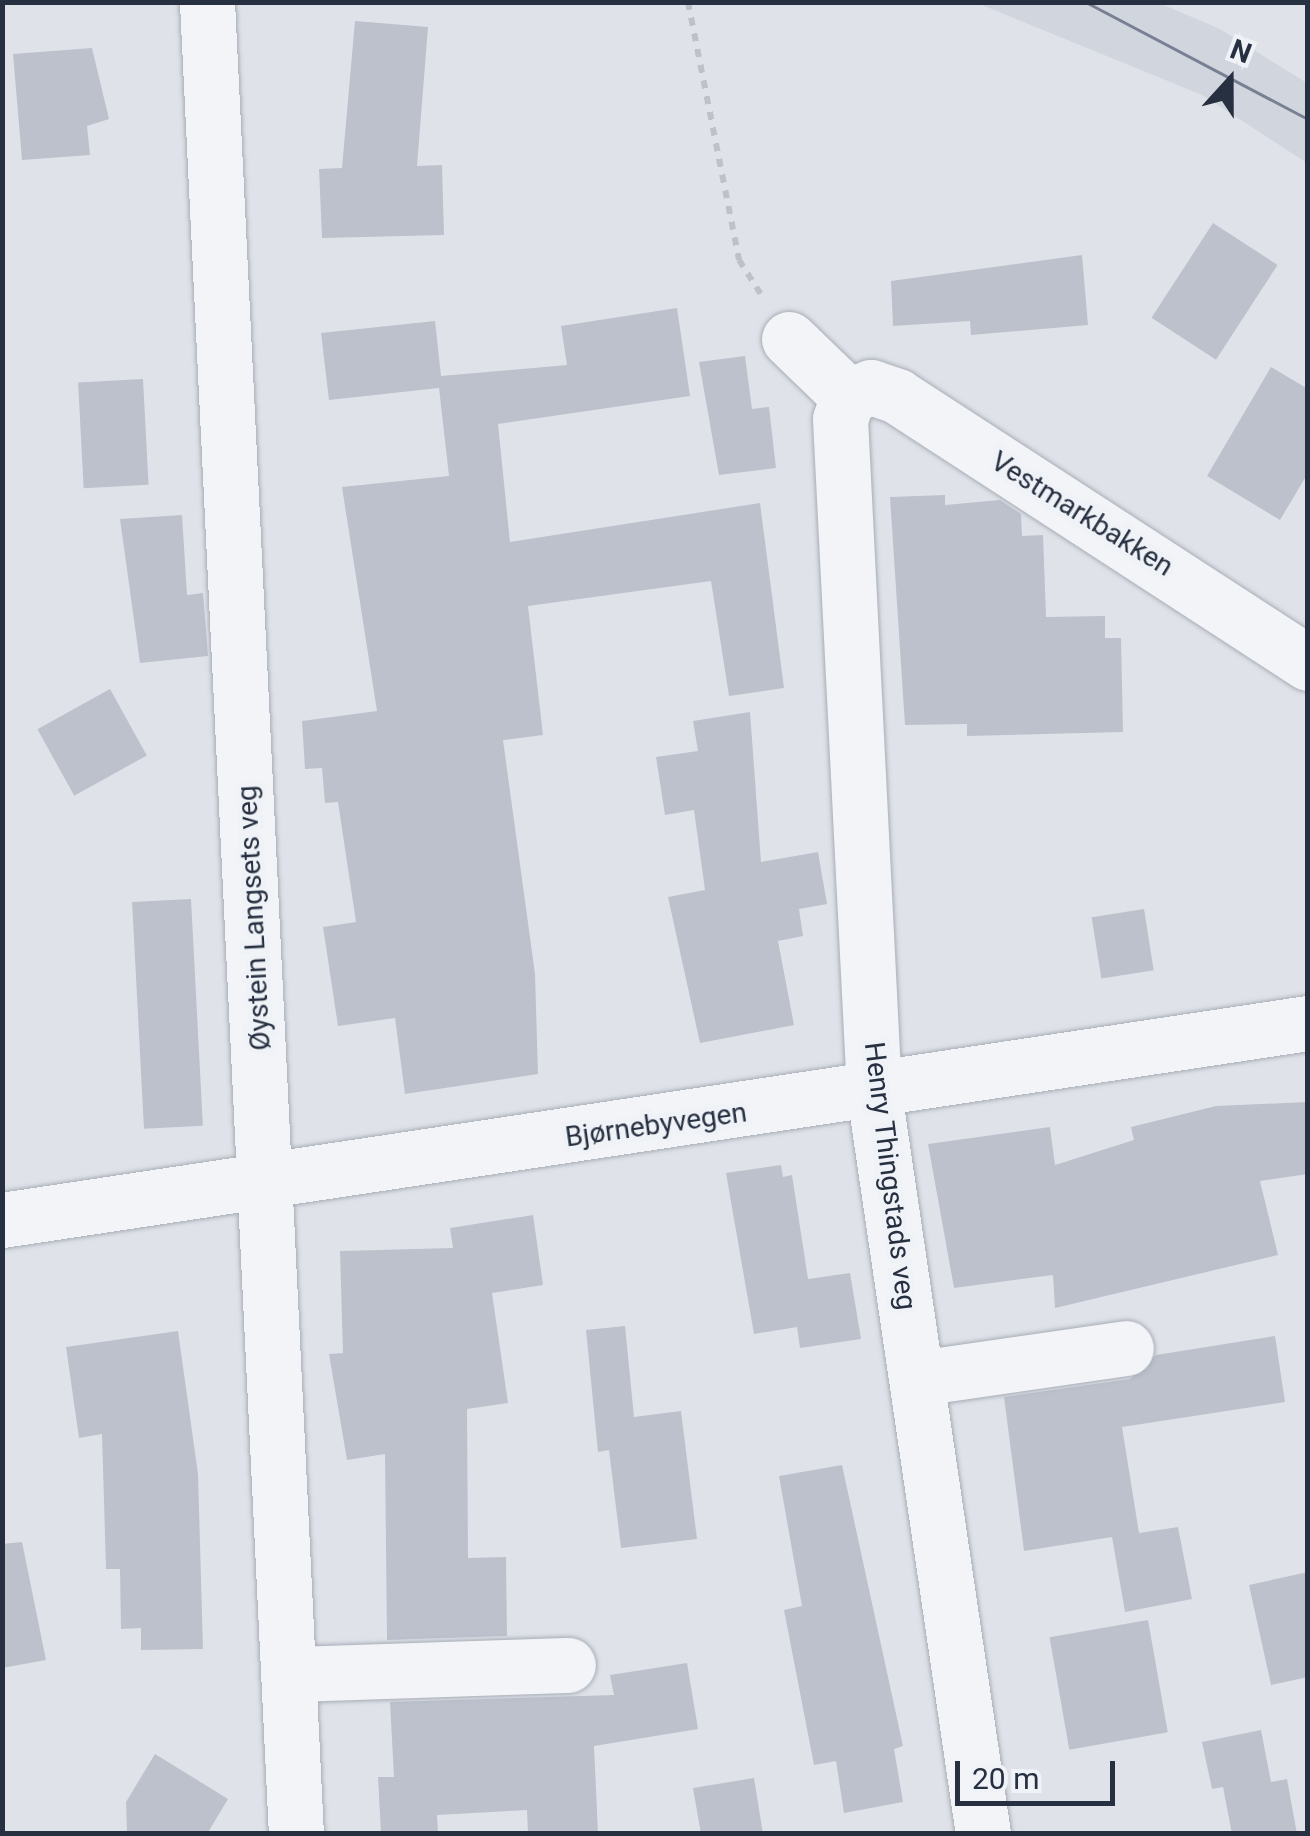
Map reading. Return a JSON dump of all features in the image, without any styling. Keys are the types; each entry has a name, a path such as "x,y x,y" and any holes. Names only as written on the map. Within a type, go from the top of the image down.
{"street":[{"name":"Øystein Langsets veg","path":"206,2 268,1182 296,1834"},
{"path":"790,339 848,396"},
{"name":"Vestmarkbakken","path":"848,396 871,388 897,396 1308,663"},
{"name":"Henry Thingstads veg","path":"848,396 840,419 874,1094 983,1834"},
{"name":"Bjørnebyvegen","path":"2,1220 874,1094 1308,1023"},
{"path":"918,1378 1126,1348"},
{"path":"292,1674 568,1666"}],"path":[{"path":"688,2 739,260 790,339"}],"shaded area":[{"path":"977,3 1159,3 1220,29 1307,83 1307,163 1202,95"}],"building":[{"path":"355,21 428,27 417,166 442,165 444,235 322,238 319,169 342,168"},
{"path":"92,48 109,119 87,126 90,155 22,160 13,54"},
{"path":"1213,223 1278,265 1216,360 1151,318"},
{"path":"1082,255 1088,325 971,335 970,321 893,326 891,281"},
{"path":"677,308 690,396 498,424 510,542 760,503 784,688 729,696 711,581 528,606 543,735 503,740 535,974 538,1074 405,1094 395,1018 338,1026 323,927 356,922 338,802 325,803 322,768 305,769 302,721 377,711 342,487 449,476 439,388 329,400 321,333 435,321 441,376 567,365 561,326"},
{"path":"745,356 752,409 769,407 776,468 719,475 699,362"},
{"path":"1271,367 1308,389 1308,473 1280,520 1207,476"},
{"path":"143,379 149,485 84,488 78,382"},
{"path":"945,495 945,505 1000,500 1021,514 1022,536 1043,535 1046,617 1105,616 1105,638 1121,638 1123,732 967,736 967,724 905,725 890,497"},
{"path":"182,515 187,595 203,593 208,656 140,663 120,519"},
{"path":"110,689 147,755 74,796 37,729"},
{"path":"750,712 761,862 818,852 827,904 799,909 803,936 778,941 794,1025 700,1043 668,897 705,890 694,810 665,815 656,757 698,751 693,721"},
{"path":"191,899 203,1126 144,1129 132,902"},
{"path":"1144,909 1154,970 1101,979 1092,917"},
{"path":"1308,1102 1308,1174 1260,1181 1278,1255 1055,1308 1053,1275 954,1288 928,1144 1050,1127 1055,1165 1134,1140 1131,1127 1216,1106"},
{"path":"781,1165 783,1177 792,1175 808,1279 850,1273 861,1339 800,1348 797,1327 754,1334 726,1173"},
{"path":"533,1215 543,1285 492,1293 508,1403 467,1409 468,1558 506,1557 507,1636 387,1640 385,1454 347,1460 329,1354 343,1353 340,1251 453,1248 450,1228"},
{"path":"625,1326 634,1417 681,1411 697,1539 621,1548 609,1450 598,1452 586,1330"},
{"path":"178,1331 198,1474 203,1649 141,1650 141,1628 121,1629 120,1569 106,1569 102,1434 79,1438 66,1347"},
{"path":"1275,1336 1285,1402 1122,1427 1139,1533 1178,1527 1192,1599 1125,1612 1112,1537 1024,1551 1004,1397 1130,1379 1156,1355"},
{"path":"842,1465 903,1746 894,1749 903,1802 844,1813 836,1761 814,1765 784,1610 802,1606 779,1476"},
{"path":"22,1542 46,1660 2,1668 2,1544"},
{"path":"1308,1572 1308,1677 1271,1685 1249,1585"},
{"path":"1148,1620 1168,1732 1069,1750 1050,1637"},
{"path":"687,1663 698,1729 594,1746 598,1834 528,1834 527,1810 437,1815 438,1834 381,1834 378,1777 394,1777 390,1702 614,1695 610,1675"},
{"path":"1261,1730 1271,1782 1287,1779 1297,1834 1232,1834 1223,1787 1212,1789 1202,1742"},
{"path":"155,1754 228,1799 207,1834 127,1834 126,1802"},
{"path":"754,1778 763,1834 701,1834 693,1788"}],"tram line":[{"path":"1086,2 1308,119"}]}
